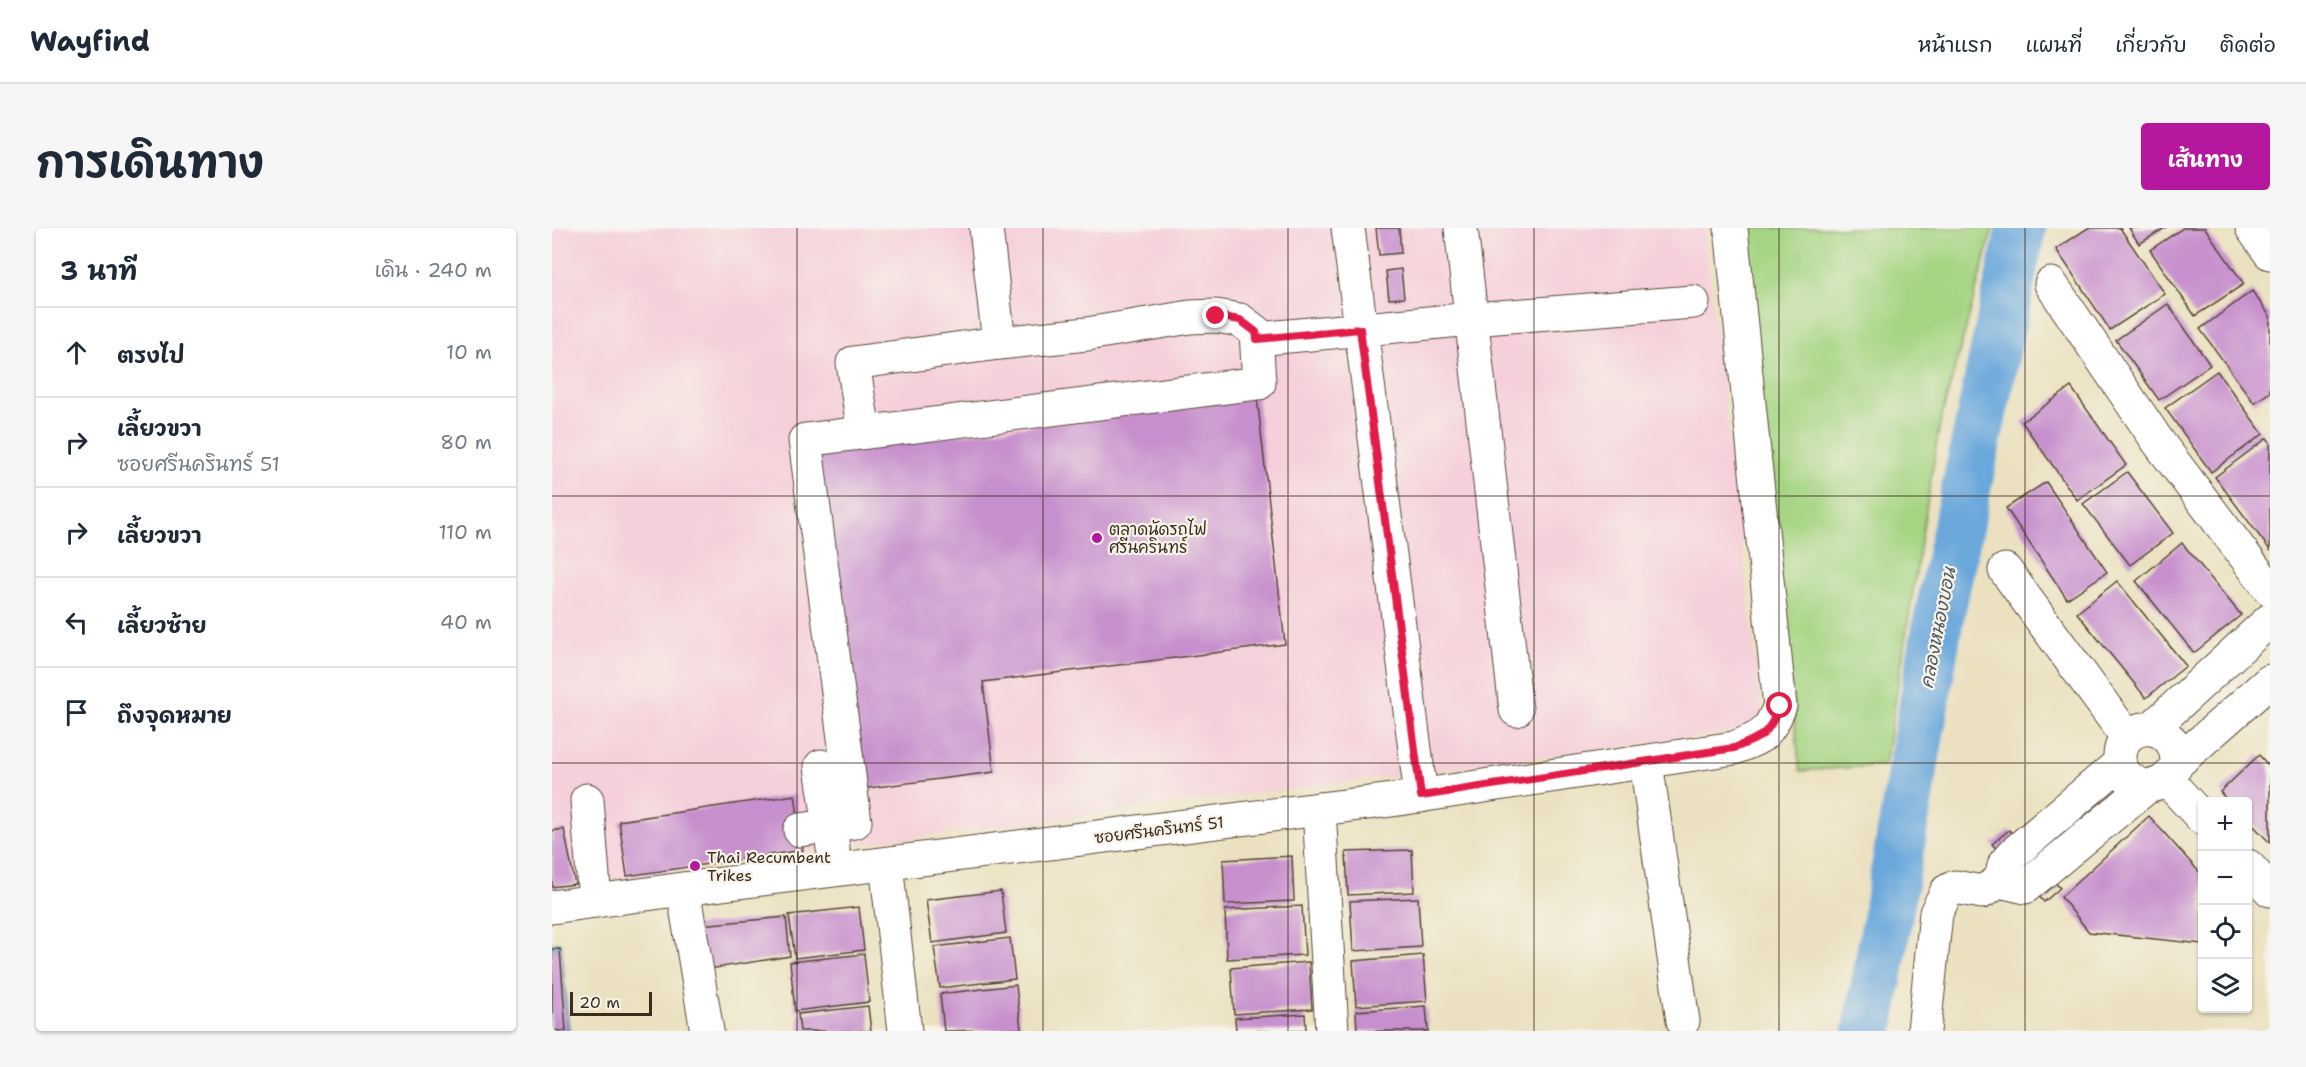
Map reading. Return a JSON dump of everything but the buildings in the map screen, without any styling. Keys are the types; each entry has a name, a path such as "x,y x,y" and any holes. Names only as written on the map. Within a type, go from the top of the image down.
{"street":[{"path":"986,228 999,343"},
{"path":"1348,228 1421,796"},
{"path":"1461,228 1516,710"},
{"name":"ซอยศรีนครินทร์ 51","path":"552,907 1421,796 1734,748 1762,737 1772,724 1780,706 1731,228"},
{"path":"2252,228 2270,253"},
{"path":"2051,284 2159,443 2270,589"},
{"path":"1257,339 1472,318 1693,302"},
{"path":"815,828 855,822 805,440 1259,383 1256,332 1240,320 1216,316 1190,317 1087,333 853,363 864,432"},
{"path":"2005,570 2133,743"},
{"path":"1924,1031 1936,913 1950,888 1982,892 2000,881 2005,863 2014,853 2270,620"},
{"path":"2000,881 2025,887 2164,776 2270,681"},
{"path":"2161,731 2174,743 2164,776 2138,784 2130,779 2123,771 2133,743 2161,731"},
{"path":"1646,762 1683,1020"},
{"path":"821,766 815,828 836,871"},
{"path":"2164,776 2198,814"},
{"path":"588,800 596,902"},
{"path":"1319,809 1332,1031"},
{"path":"886,864 905,1031"},
{"path":"2252,871 2270,890"},
{"path":"682,889 707,1031"}],"shaded area":[{"path":"552,228 1704,228 1762,717 1743,731 878,842 552,889"}],"green space":[{"path":"1741,228 1993,228 1940,423 1885,765 1800,771"}],"water":[{"path":"561,943 569,1031 552,1031 552,944"}],"waterway":[{"name":"คลองหนองบอน","path":"1868,1031 1938,622 2021,228"}],"place":[{"name":"ตลาดนัดรถไฟ ศรีนครินทร์","path":"1097,538"},
{"name":"Thai Recumbent Trikes","path":"695,866"}],"route":[{"path":"1216,316 1240,320 1256,332 1257,339 1360,329 1421,796 1734,748 1762,737 1772,724 1780,706"}]}
